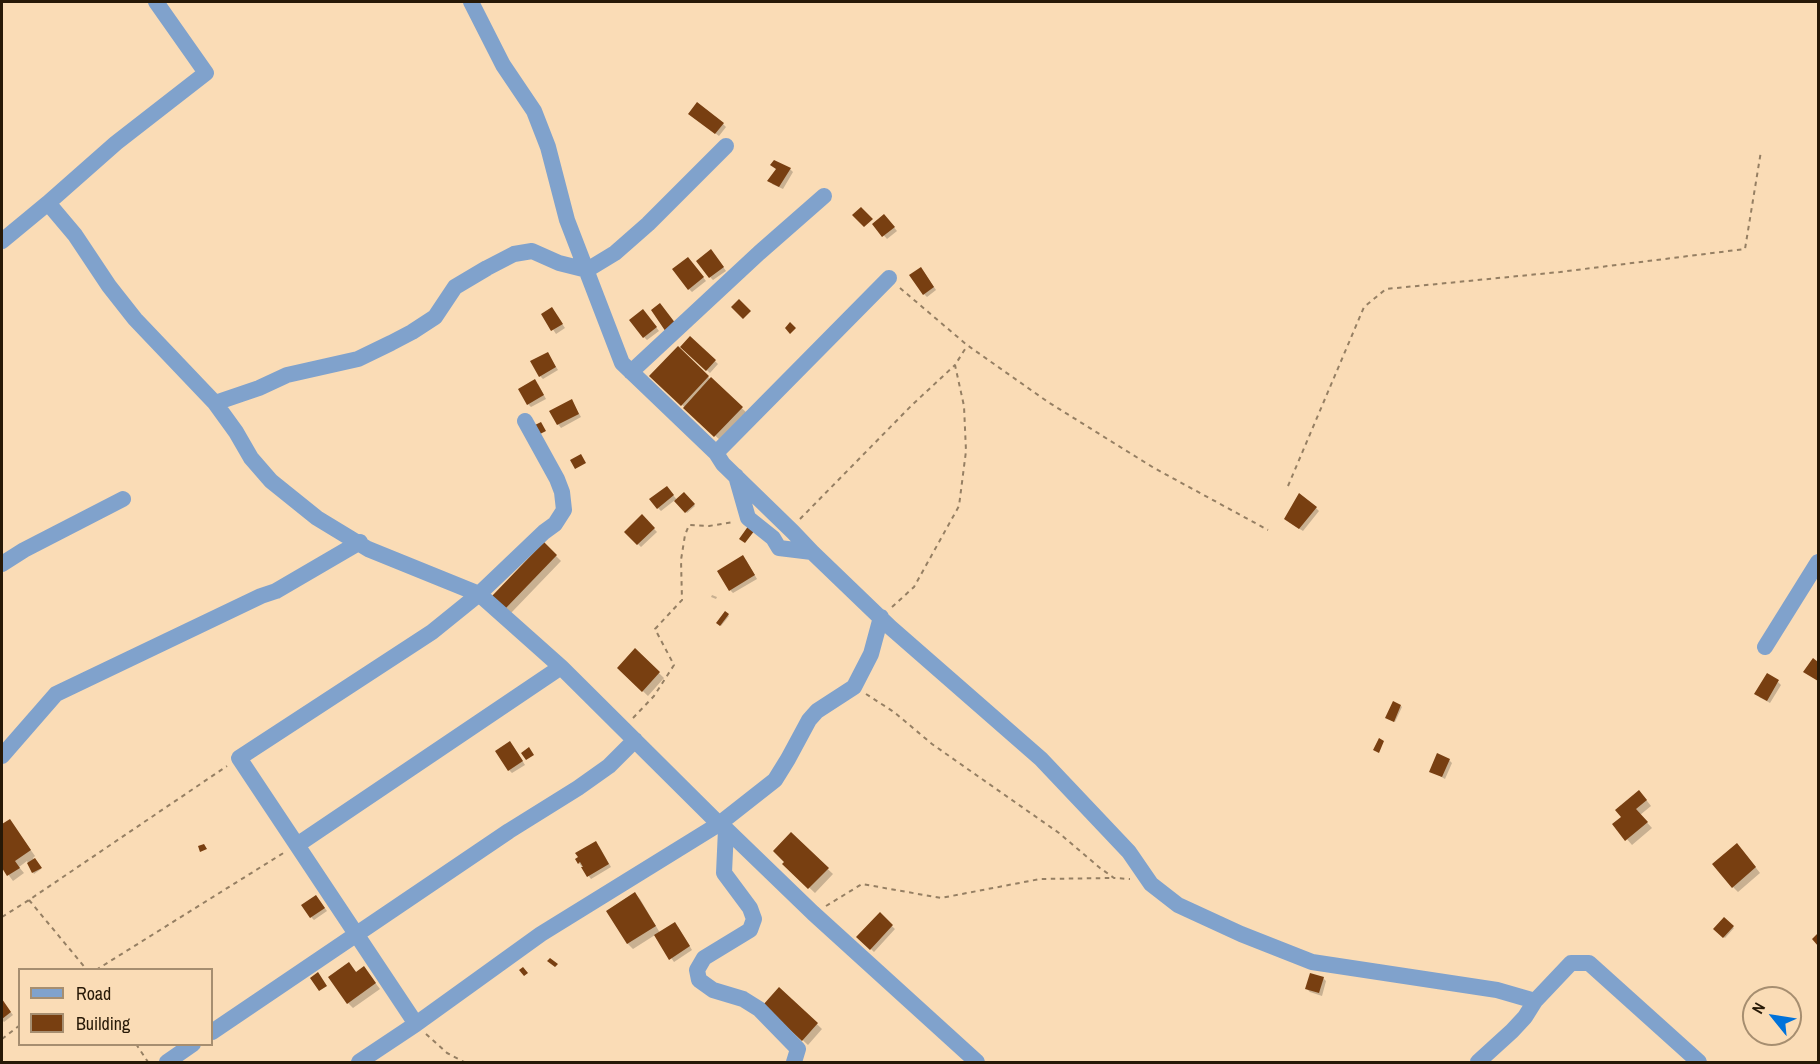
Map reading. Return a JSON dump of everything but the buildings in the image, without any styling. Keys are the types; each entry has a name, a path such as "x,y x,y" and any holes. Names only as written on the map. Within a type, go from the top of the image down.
{"street":[{"path":"2,241 116,143 206,73 156,2"},
{"path":"471,2 502,65 534,111 548,147 567,220 622,363 716,453 723,464 812,552 881,617 1041,759 1128,852 1151,884 1178,905 1241,934 1312,962 1497,990 1535,1001"},
{"path":"215,403 240,396 287,375 358,359 391,343 435,317 455,287 514,254 532,251 559,263 587,270 615,253 648,224 726,146"},
{"path":"631,372 824,196"},
{"path":"48,203 75,235 109,286 135,319 215,403 251,458 271,482 317,518 360,542 368,549 479,594 561,666 722,827 813,913 977,1062"},
{"path":"716,453 889,278"},
{"path":"416,1024 239,758 432,632 479,594 555,524 564,510 562,492 525,421"},
{"path":"736,475 748,518 772,538 779,548 812,552"},
{"path":"2,564 24,550 123,499"},
{"path":"2,756 56,694 261,596 276,591 360,542"},
{"path":"1765,647 1818,562"},
{"path":"359,1062 542,934 722,827 775,780 802,729 817,711 854,687 871,654 881,617"},
{"path":"297,845 561,666"},
{"path":"213,1031 609,766 629,735"},
{"path":"722,827 724,873 750,908 754,919 750,930 704,958 698,970 699,980 713,990 743,999 759,1009 798,1049 794,1062"},
{"path":"1478,1062 1512,1031 1535,1001 1570,963 1589,963 1699,1062"},
{"path":"166,1062 190,1046"}],"path":[{"path":"1288,486 1364,307 1386,289 1560,273 1745,249 1761,151"},
{"path":"889,278 968,345 1048,402 1154,468 1268,530"},
{"path":"793,531 801,516 955,365 968,345"},
{"path":"881,617 914,587 959,507 966,452 964,406 955,365"},
{"path":"629,735 674,665 655,628 682,600 681,560 689,525 709,526 748,518"},
{"path":"854,687 894,712 932,744 1059,833 1114,878"},
{"path":"2,917 239,758"},
{"path":"98,968 297,845"},
{"path":"813,913 862,884 941,898 1040,879 1114,878 1133,879 1151,884"},
{"path":"29,900 86,968"},
{"path":"416,1024 447,1053 464,1062"},
{"path":"2,1039 18,1027"},
{"path":"137,1046 148,1062"}]}
